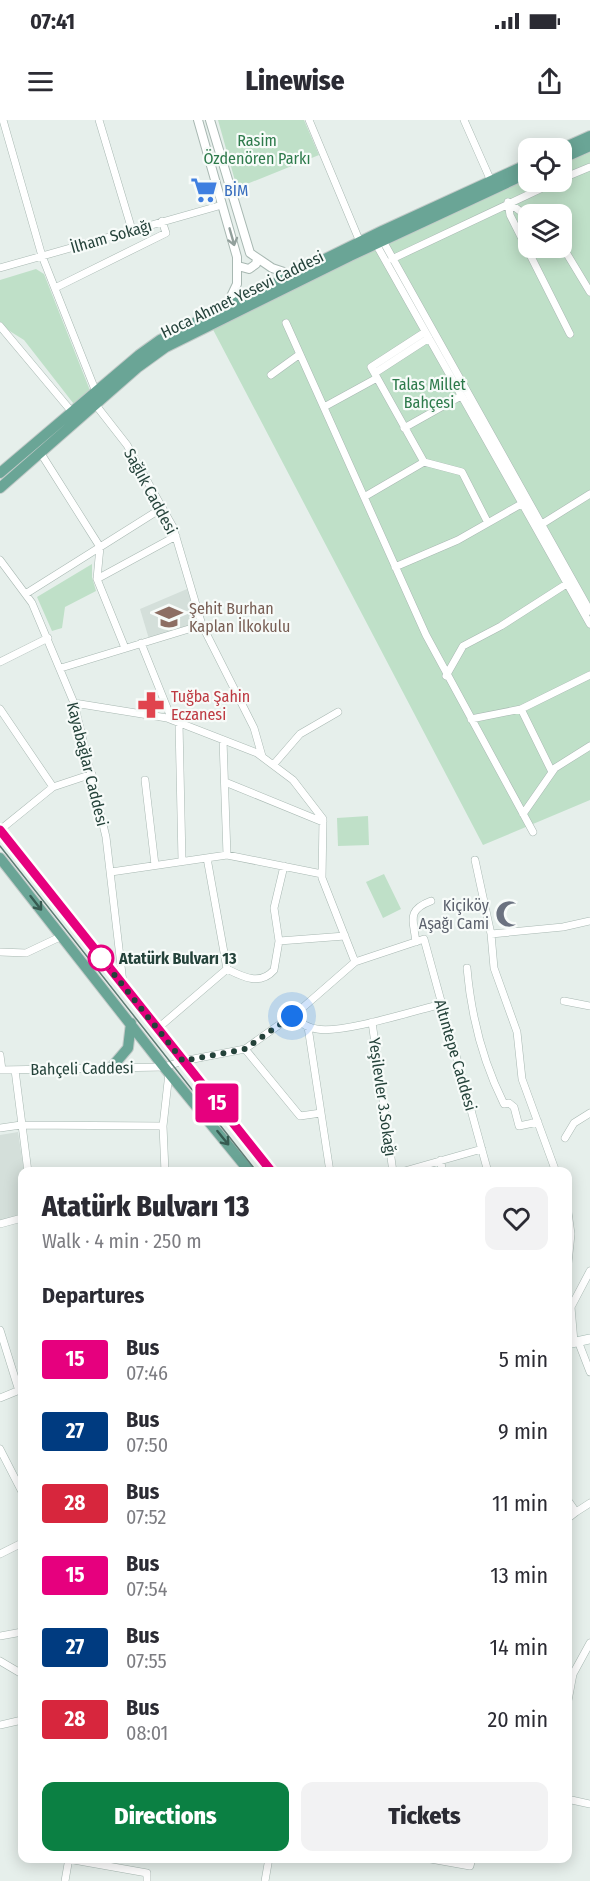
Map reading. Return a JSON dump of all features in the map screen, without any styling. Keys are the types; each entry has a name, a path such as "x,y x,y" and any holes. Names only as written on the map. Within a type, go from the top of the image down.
{"main road":[{"path":"572,144 590,136"},
{"path":"572,154 590,146"},
{"name":"Hoca Ahmet Yesevi Caddesi","path":"0,472 160,340 360,242 518,169"},
{"name":"Hoca Ahmet Yesevi Caddesi","path":"0,488 137,368 177,341 518,178"},
{"path":"0,830 268,1167"},
{"path":"2,864 246,1167"},
{"path":"111,1068 128,1048 131,1023"},
{"path":"573,1343 590,1339"}],"street":[{"path":"3,120 42,256 96,392"},
{"path":"99,120 132,230"},
{"path":"198,120 238,266 236,290 226,307"},
{"path":"210,120 250,253 272,268 292,275"},
{"path":"309,120 360,242"},
{"path":"464,120 491,181"},
{"path":"572,174 590,167"},
{"path":"392,259 532,192"},
{"path":"508,202 518,210"},
{"path":"508,202 510,216 570,334"},
{"name":"İlham Sokağı","path":"0,268 222,205"},
{"path":"55,288 166,233 162,221"},
{"path":"379,243 392,259 590,611"},
{"path":"379,243 427,335 590,624"},
{"path":"569,258 590,292"},
{"path":"238,266 249,269 256,264 257,259"},
{"path":"286,323 446,676 533,832"},
{"path":"0,326 72,412"},
{"path":"427,335 371,367 424,462 462,472 488,523"},
{"path":"271,375 300,354"},
{"path":"324,407 376,376"},
{"path":"404,428 461,396"},
{"name":"Sağlık Caddesi","path":"95,404 127,445 176,536 202,625 254,728 262,756"},
{"path":"40,452 100,547 97,579 125,648"},
{"path":"364,497 424,462"},
{"path":"542,524 590,494"},
{"path":"395,567 459,540 523,503"},
{"path":"27,593 162,508"},
{"path":"97,579 176,536"},
{"name":"Kayabağlar Caddesi","path":"0,560 27,593 61,668 74,704 104,822 123,986"},
{"path":"446,676 463,645 501,626 568,583"},
{"path":"61,668 202,625"},
{"path":"0,662 48,638"},
{"path":"141,643 176,721 183,861"},
{"path":"471,719 521,709 590,675"},
{"path":"74,704 176,721 262,756 302,789 317,808 323,822 322,874 356,962"},
{"path":"0,709 53,787"},
{"path":"521,709 552,772"},
{"path":"274,764 300,734 338,712"},
{"path":"223,740 227,855"},
{"path":"523,814 555,768 590,746"},
{"path":"0,830 53,787 92,774"},
{"path":"145,780 155,865"},
{"path":"225,782 323,822"},
{"path":"111,872 227,855 322,874"},
{"path":"207,858 227,969"},
{"path":"476,860 491,934 497,979 517,1032 522,1079 554,1167"},
{"path":"227,969 249,979 269,975 276,966 279,941 274,908 284,866"},
{"name":"Altıntepe Caddesi","path":"431,901 418,906 412,919 442,1004 487,1167"},
{"path":"491,934 563,927 590,921"},
{"path":"0,952 26,953 62,936"},
{"path":"279,941 345,936"},
{"path":"165,1167 166,1070 183,1061 245,1049 292,1016 356,962 420,940"},
{"path":"467,968 470,1004 492,1080 504,1104 509,1103 514,1107 519,1126 538,1122"},
{"path":"157,1029 227,969"},
{"path":"564,1001 590,1006"},
{"path":"292,1016 320,1030 372,1022 442,1004"},
{"name":"Yeşilevler 3.Sokağı","path":"372,1022 392,1167"},
{"path":"308,1026 329,1167"},
{"path":"245,1049 300,1116 321,1113"},
{"path":"0,1055 1,1070"},
{"name":"Bahçeli Caddesi","path":"1,1070 111,1068 166,1070"},
{"path":"15,1070 27,1167"},
{"path":"565,1138 574,1124 590,1113"},
{"path":"0,1128 21,1125 164,1126"},
{"path":"418,1167 482,1149"},
{"path":"441,1160 442,1167"},
{"path":"0,1224 18,1219"},
{"path":"572,1305 590,1271"},
{"path":"572,1325 573,1343 590,1372"},
{"path":"0,1330 18,1381"},
{"path":"0,1398 18,1391"},
{"path":"0,1449 18,1484"},
{"path":"572,1515 590,1503"},
{"path":"572,1506 576,1512"},
{"path":"0,1554 18,1545"},
{"path":"0,1636 18,1633"},
{"path":"572,1679 590,1644"},
{"path":"0,1660 18,1671"},
{"path":"0,1725 18,1721"},
{"path":"572,1800 590,1804"},
{"path":"65,1881 68,1863"},
{"path":"91,1863 147,1873 147,1881"},
{"path":"266,1881 268,1863"},
{"path":"454,1863 471,1866 471,1863"}],"shaded area":[{"name":"Şehit Burhan Kaplan İlkokulu","path":"187,589 198,624 149,639 140,609"},
{"path":"18,1132 23,1167 18,1167 18,1218 0,1223 0,1135"}],"green space":[{"name":"Rasim Özdenören Parkı","path":"218,120 304,120 319,155 237,188"},
{"name":"Talas Millet Bahçesi","path":"590,141 590,800 483,845 208,320 518,173 518,192 572,192 572,149"},
{"path":"36,269 44,274 91,393 77,408 24,340 0,325 0,280"},
{"path":"92,564 92,577 96,591 65,607 62,628 52,631 37,597"},
{"path":"368,816 369,845 338,846 337,818"},
{"path":"384,874 401,909 383,918 366,882"}],"tram line":[{"path":"0,846 253,1167"}],"bus line":[{"name":"15","path":"0,830 268,1167"}],"place":[{"name":"BİM","path":"204,190"},
{"name":"Şehit Burhan Kaplan İlkokulu","path":"169,617"},
{"name":"Tuğba Şahin Eczanesi","path":"151,705"},
{"name":"Kiçiköy Aşağı Cami","path":"509,914"},
{"name":"Atatürk Bulvarı 13","path":"101,958"}],"route":[{"path":"101,958 183,1061 245,1049 292,1016"}]}
